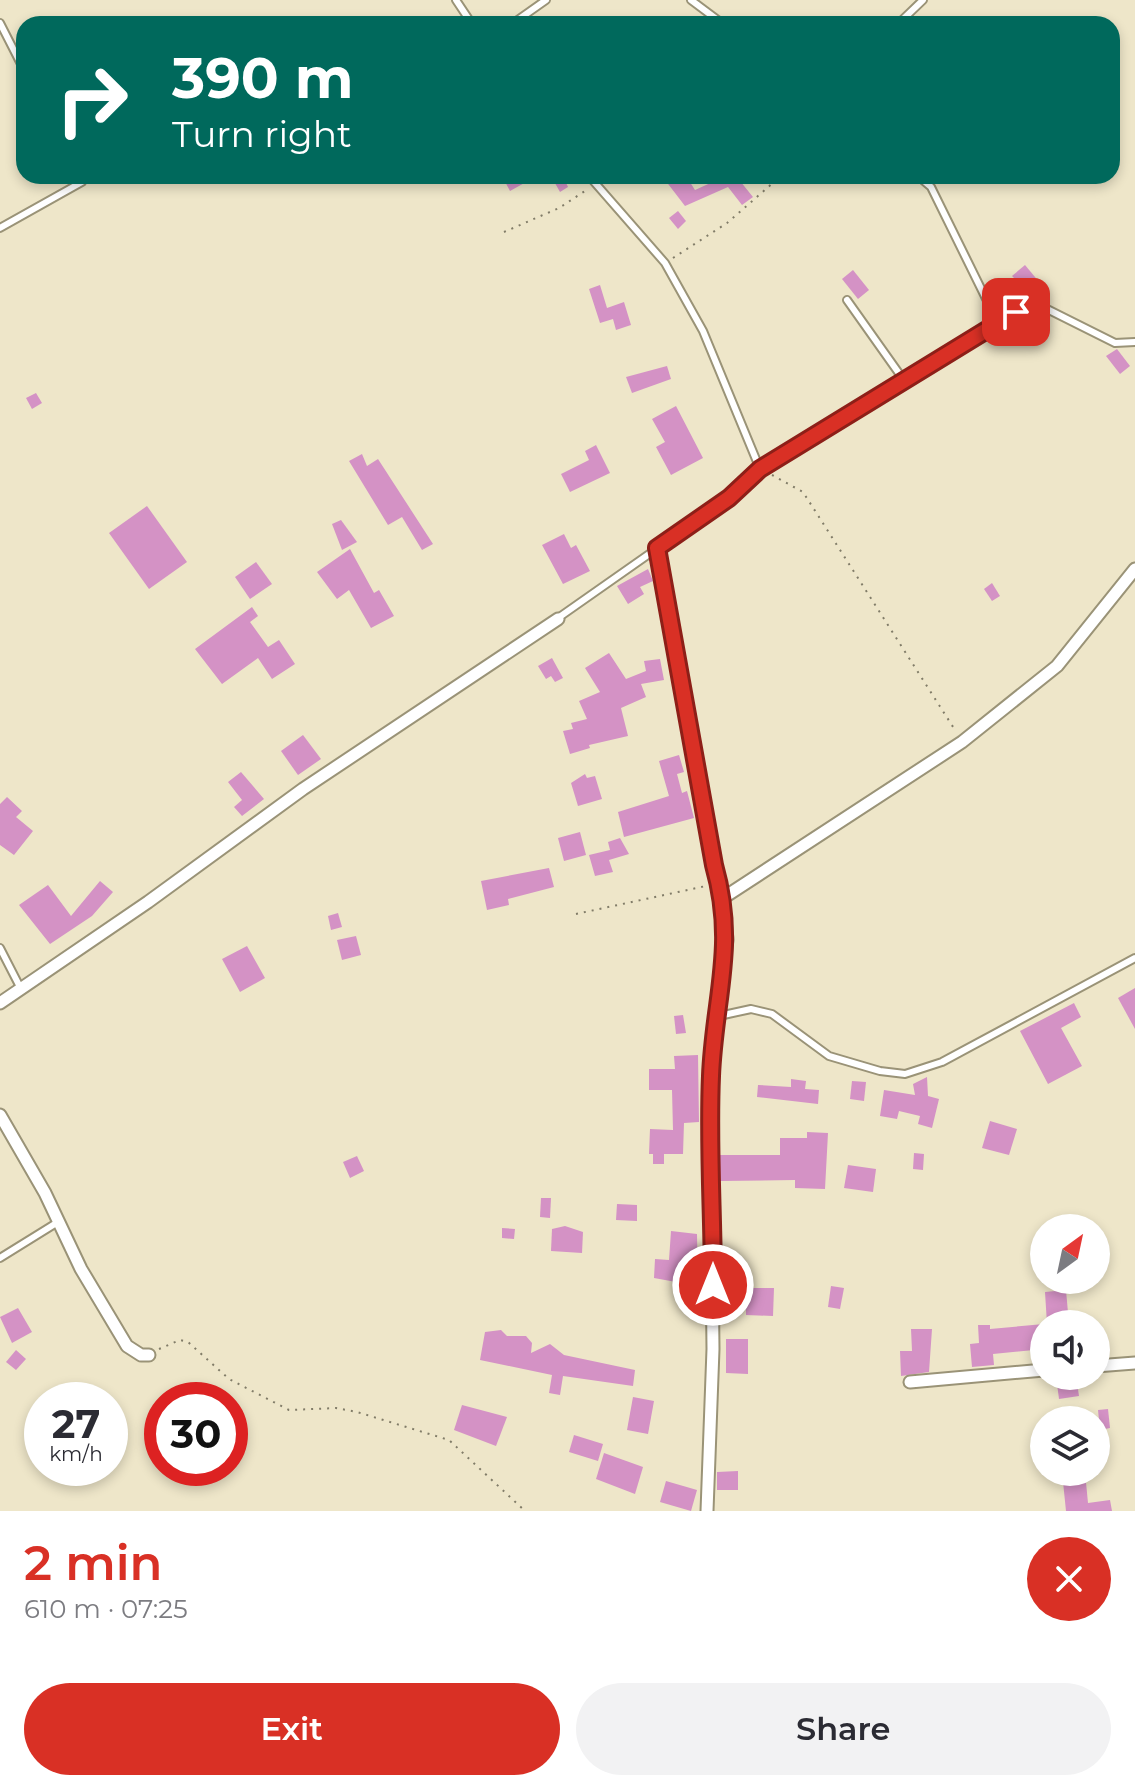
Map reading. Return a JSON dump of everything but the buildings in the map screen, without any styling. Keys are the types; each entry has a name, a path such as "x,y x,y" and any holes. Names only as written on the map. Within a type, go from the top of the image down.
{"street":[{"path":"657,548 714,865 723,898 727,940 717,999 719,1016 710,1079 713,1349 707,1511"},
{"path":"723,898 962,742 1057,666 1135,569"},
{"path":"0,1003 148,902 303,789 558,619"},
{"path":"0,1115 59,1221 81,1269 127,1346 141,1355 149,1355"},
{"path":"1110,1365 1135,1363"},
{"path":"910,1382 1030,1371"}],"lane":[{"path":"523,16 546,0"},
{"path":"691,0 712,16"},
{"path":"906,16 923,0"},
{"path":"0,23 16,54"},
{"path":"0,228 78,184"},
{"path":"595,184 665,263 703,331 760,469"},
{"path":"927,184 998,323"},
{"path":"847,300 903,379"},
{"path":"558,619 729,498 760,469 1016,312 1045,308 1115,343 1135,342"},
{"path":"0,948 20,987"},
{"path":"719,1016 751,1009 772,1014 829,1056 905,1074 942,1062 1135,958"},
{"path":"0,1258 59,1221"}],"path":[{"path":"504,232 559,208 595,184"},
{"path":"665,263 727,223 772,184"},
{"path":"760,469 803,492 962,742"},
{"path":"576,914 706,886 723,898"},
{"path":"149,1355 180,1340 194,1346 237,1384 289,1410 336,1408 449,1440 525,1511"}],"route":[{"path":"713,1285 710,1079 719,1016 717,999 727,940 723,898 714,865 657,548 729,498 760,469 1016,312"}]}
